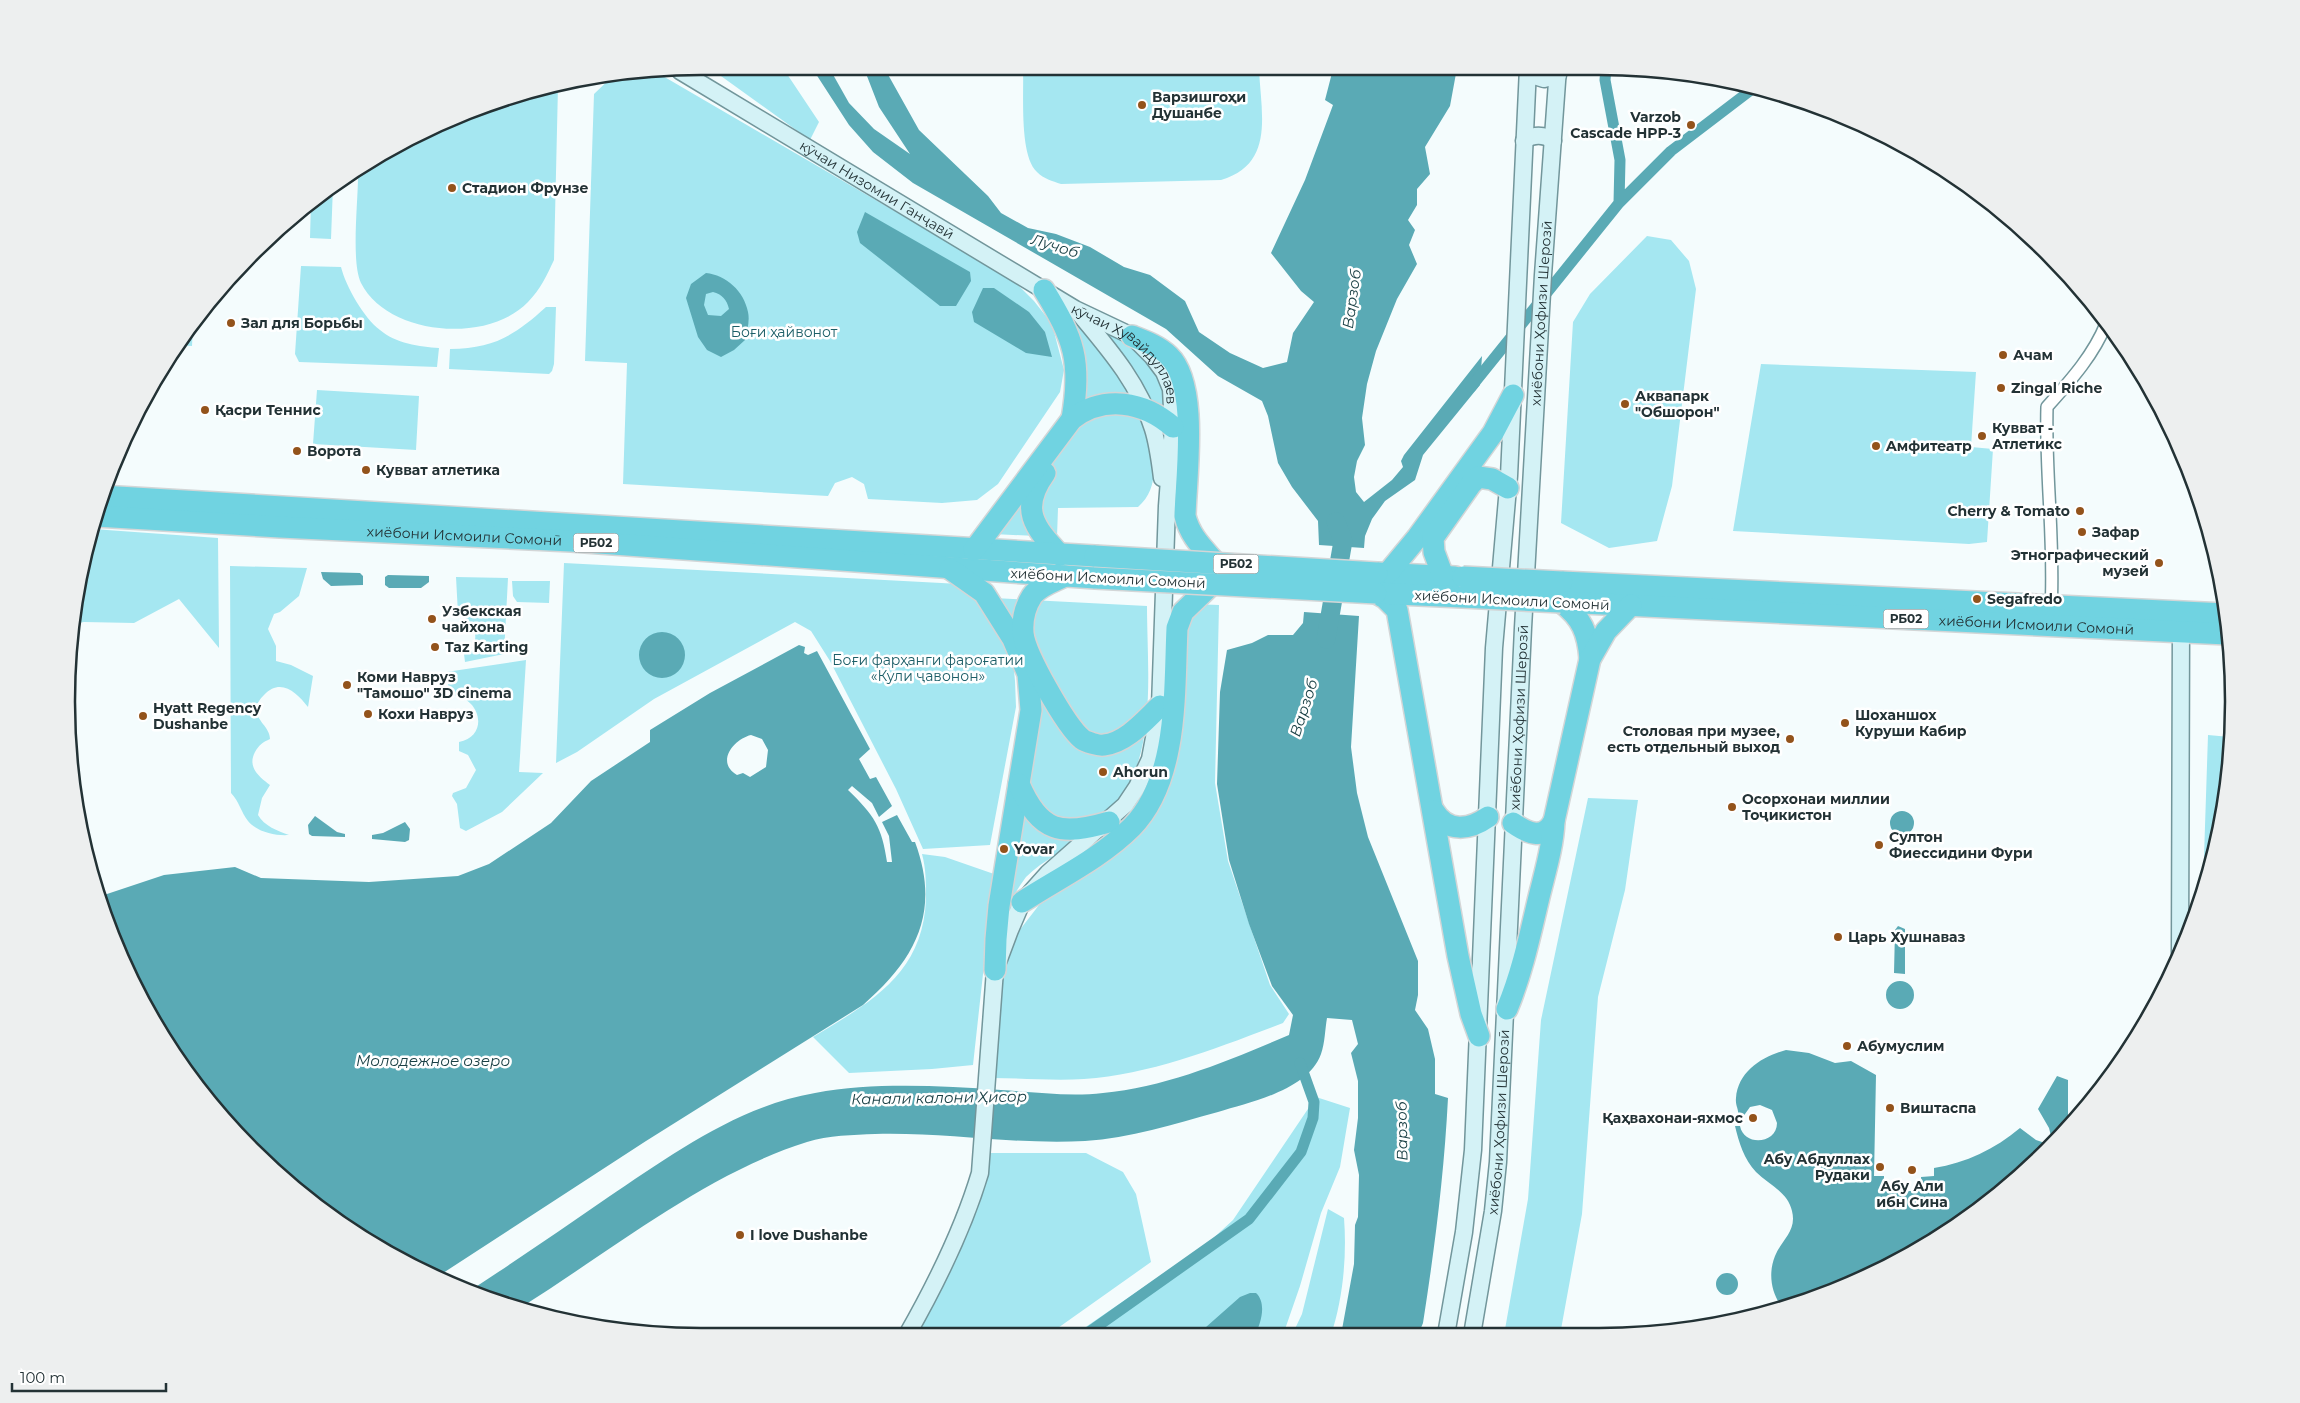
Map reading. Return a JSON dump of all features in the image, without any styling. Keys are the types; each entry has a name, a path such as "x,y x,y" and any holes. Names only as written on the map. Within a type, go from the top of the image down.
{"highway":[{"path":"1044,290 1069,335 1076,359 1077,377 1072,419"},
{"path":"1132,336 1152,344 1169,355 1179,368 1189,406 1186,523 1194,540 1215,562"},
{"path":"1479,1036 1471,1014 1463,981 1437,844 1434,811 1397,610 1385,598 1380,580 1417,538 1493,433 1513,395"},
{"path":"974,550 1072,419 1084,411 1099,405 1115,403 1146,408 1163,428"},
{"path":"1060,555 1038,530 1033,521 1030,507 1032,496 1040,480 1075,432 1086,423 1100,416 1120,414 1136,417 1163,428"},
{"path":"1456,583 1434,552 1434,538 1471,484 1478,477 1486,477 1508,488"},
{"name":"хиёбони Исмоили Сомонӣ","path":"109,497 974,550 1215,562 1380,580 1417,595 1456,583"},
{"name":"хиёбони Исмоили Сомонӣ","path":"103,516 571,541 950,569 1212,584 1380,580 1456,583 1561,592 2181,622 2221,632"},
{"path":"950,569 984,593 1013,640 1028,674 1031,710 999,906 996,970"},
{"path":"1066,576 1041,588 1033,596 1023,620 1023,634 1029,655 1073,730 1084,741 1104,745 1121,740 1160,706"},
{"path":"1022,902 1083,865 1132,827 1145,809 1155,789 1169,751 1177,628 1183,612 1212,584"},
{"path":"1561,592 1587,634 1590,659"},
{"name":"хиёбони Исмоили Сомонӣ","path":"1561,592 1631,605 2051,616"},
{"path":"1397,610 1402,602 1417,595"},
{"path":"1506,1009 1520,976 1526,954 1551,846 1554,821 1590,659 1606,631 1631,605"},
{"name":"хиёбони Исмоили Сомонӣ","path":"2181,622 2219,615"},
{"path":"1020,784 1028,805 1041,819 1052,826 1070,830 1109,822"},
{"path":"1434,811 1444,824 1463,828 1476,825 1488,817"},
{"path":"1513,822 1528,832 1539,834 1548,831 1554,821"}],"main road":[{"name":"кӯчаи Низомии Ганҷавӣ","path":"686,75 1075,309"},
{"name":"хиёбони Ҳофизи Шерозӣ","path":"1447,1328 1458,1272 1471,1178 1479,1036 1494,648 1508,488 1528,75"},
{"path":"1536,75 1544,79 1552,75"},
{"name":"хиёбони Ҳофизи Шерозӣ","path":"1473,1328 1493,1211 1502,1092 1513,822 1540,326 1558,75"},
{"path":"1524,140 1531,136 1541,136 1554,141"},
{"name":"кӯчаи Хувайдуллаев","path":"911,1328 937,1282 974,1194 980,1173 996,970 1010,930 1022,902 1048,873 1109,822 1125,805 1137,787 1150,759 1160,706 1167,506 1163,428 1171,389 1164,372 1152,356 1132,336 1075,309"},
{"name":"кӯчаи Хувайдуллаев","path":"1075,309 1128,376 1146,408"},
{"path":"2180,933 2181,622"},
{"path":"1476,1090 1502,1092"}],"street":[{"path":"2051,616 2052,582 2046,448 2047,407 2090,355 2103,330"}],"green space":[{"path":"720,75 788,75 819,122 810,140"},
{"name":"Варзишгоҳи Душанбе","path":"1023,75 1260,75 1262,103 1261,135 1257,150 1250,162 1238,172 1221,180 1061,184 1042,176 1031,164 1027,153 1023,109"},
{"name":"Боғи ҳайвонот","path":"663,76 1013,280 1034,301 1052,324 1064,370 1060,392 998,484 977,500 942,503 868,499 864,484 852,477 835,483 828,496 623,484 627,363 585,361 594,94 606,82"},
{"path":"558,92 554,260 543,282 528,302 510,315 489,324 465,328 440,328 415,323 393,314 374,301 361,283 356,261 358,178 424,140 462,123 500,108"},
{"path":"333,195 331,239 310,238 311,212"},
{"name":"Аквапарк \"Обшорон\"","path":"1647,236 1671,240 1689,261 1696,289 1672,486 1657,541 1609,548 1561,523 1573,322 1590,294"},
{"path":"301,266 341,267 356,302 374,325 400,341 439,348 437,367 299,362 295,354"},
{"path":"546,307 556,307 554,364 549,374 449,369 450,349 491,343 524,326"},
{"path":"1058,308 1092,340 1137,402 1085,405"},
{"path":"1107,330 1135,347 1163,379 1167,416 1150,402 1100,332"},
{"path":"192,337 192,346 186,346"},
{"path":"1761,364 1976,372 1971,447 1993,449 1987,542 1969,544 1733,531"},
{"path":"317,390 419,396 416,450 313,444"},
{"path":"1140,413 1151,450 1154,474 1152,486 1147,497 1138,507 1058,508 1057,537 993,534 1088,415"},
{"path":"99,529 218,538 219,648 179,599 134,623 80,623 87,579"},
{"name":"Боғи фарҳанги фароғатии «Кули ҷавонон»","path":"564,563 979,585 1013,660 1015,681 1016,707 990,845 923,849 896,789 830,661 811,631 795,622 654,699 577,752 556,763"},
{"path":"230,566 307,568 299,596 280,612 274,614 268,629 276,646 276,661 291,665 313,676 308,707 294,692 282,687 276,687 264,695 256,708 258,717 268,731 270,739 263,743 255,752 252,762 255,771 270,785 262,798 258,815 268,825 289,835 278,835 256,828 248,821 231,793"},
{"path":"456,577 508,578 504,654 465,662 464,654 472,651 475,634 472,624 458,614"},
{"path":"512,581 550,581 549,603 517,602 513,596"},
{"path":"994,598 1147,606 1148,700 1142,748 1136,770 1126,790 1107,814 1077,840 1026,877 1009,902 1033,708"},
{"path":"1192,604 1219,605 1215,783 1228,861 1270,985 1289,1014 1283,1023 1210,1050 1135,1072 1072,1080 992,1078 1003,955 1046,896 1147,810 1179,629"},
{"path":"526,660 519,772 543,773 502,812 466,831 460,828 457,804 452,796 453,793 466,788 476,770 468,755 459,751 459,742 469,738 475,732 478,725 478,717 475,709 469,702 461,697 450,695 446,672"},
{"path":"2208,735 2224,736 2220,783 2204,865"},
{"path":"1588,798 1638,800 1625,890 1598,997 1582,1214 1561,1328 1505,1328 1528,1199 1541,1020"},
{"path":"922,854 945,857 994,874 973,1065 849,1073 813,1037 873,998 890,983 904,966 915,947 923,925 926,887"},
{"path":"1316,1097 1350,1108 1340,1167 1321,1213 1300,1286 1285,1328 1084,1328 1208,1243 1233,1220"},
{"path":"985,1153 1086,1153 1123,1172 1136,1194 1151,1262 1058,1328 916,1328"},
{"path":"1328,1209 1344,1218 1345,1247 1339,1307 1333,1328 1295,1328 1302,1314"}],"water":[{"name":"Лучоб","path":"817,75 833,75 849,103 874,129 910,154 879,107 867,75 888,75 919,130 988,196 1001,213 1028,228 1056,234 1090,247 1124,267 1150,275 1185,301 1199,332 1230,353 1263,368 1287,362 1293,333 1314,302 1301,291 1271,253 1305,180 1333,105 1325,100 1331,75 1456,75 1450,106 1425,147 1430,174 1417,189 1417,205 1408,220 1415,230 1409,245 1417,264 1397,299 1376,351 1367,384 1362,418 1365,445 1357,461 1354,477 1356,492 1364,502 1392,480 1403,467 1401,461 1404,455 1482,356 1480,385 1423,455 1415,480 1385,501 1372,519 1365,536 1364,548 1319,545 1318,521 1292,487 1278,463 1268,416 1262,401 1218,376 1166,329 913,183 873,152 849,125"},
{"path":"865,212 970,272 971,281 956,306 940,306 860,243 857,232"},
{"path":"706,273 713,274 733,285 746,304 749,319 745,340 734,350 721,357 707,350 698,337 686,298 691,284","holes":["713,292 719,294 727,303 729,309 721,316 708,315 704,305 706,294"]},
{"path":"983,288 994,288 1029,312 1045,332 1052,357 1026,353 974,322 972,312"},
{"path":"321,572 360,573 363,576 363,585 331,586 323,579"},
{"path":"388,575 429,576 429,582 421,588 389,588 385,585 385,577"},
{"name":"Канали калони Ҳисор","path":"1304,612 1359,616 1351,747 1357,793 1368,837 1418,961 1418,995 1415,1010 1428,1029 1435,1059 1435,1094 1448,1098 1435,1238 1421,1328 1342,1328 1354,1264 1355,1225 1358,1217 1359,1175 1354,1150 1358,1118 1358,1081 1351,1053 1358,1044 1352,1020 1327,1018 1321,1054 1314,1066 1304,1077 1291,1086 1262,1099 1152,1130 1119,1137 1085,1141 1032,1141 901,1134 850,1135 815,1140 769,1156 732,1173 659,1216 527,1303 477,1286 681,1149 732,1121 787,1099 815,1093 884,1086 955,1087 1065,1094 1090,1094 1127,1090 1174,1079 1198,1071 1289,1035 1293,1015 1272,986 1249,924 1229,860 1217,784 1220,692 1227,650 1252,643 1268,635 1293,635 1303,623"},
{"path":"657,632 667,632 681,642 685,655 681,668 675,674 667,678 657,678 643,668 639,660 639,650 649,636"},
{"name":"Молодежное озеро","path":"799,645 805,647 804,653 808,655 817,651 870,749 859,759 870,779 876,777 892,806 879,817 872,803 852,786 848,790 875,822 885,850 887,862 892,862 889,836 882,822 897,815 912,842 915,842 922,867 925,891 924,912 919,932 910,952 897,970 882,988 863,1005 646,1141 444,1272 388,1244 320,1199 258,1145 230,1115 204,1083 159,1015 123,941 105,895 164,875 235,867 261,878 369,882 458,876 489,864 551,823 591,781 650,742 650,730 710,693","holes":["751,735 762,739 768,750 766,767 750,777 743,773 737,775 728,764 729,752 733,746 745,737"]},
{"path":"1902,811 1907,812 1913,818 1913,828 1907,834 1902,835 1897,834 1891,828 1890,823 1891,818 1897,812"},
{"path":"315,816 337,832 345,834 345,837 312,836 309,834 308,825"},
{"path":"405,822 410,829 409,840 405,842 372,839 372,835 383,833"},
{"path":"1898,926 1905,929 1905,974 1894,973 1895,930"},
{"path":"1900,981 1910,985 1914,995 1910,1005 1900,1009 1890,1005 1886,995 1890,985"},
{"path":"1786,1050 1809,1053 1835,1063 1851,1061 1876,1075 1874,1176 1884,1176 1884,1191 1921,1191 1921,1177 1934,1176 1934,1168 1957,1163 1980,1154 2020,1128 2036,1140 2044,1143 2012,1173 1980,1199 1912,1244 1838,1280 1778,1302 1775,1296 1771,1276 1773,1262 1778,1250 1791,1230 1792,1211 1790,1204 1782,1193 1756,1172 1748,1162 1740,1145 1735,1126 1740,1126 1743,1133 1753,1140 1766,1139 1776,1130 1777,1123 1772,1110 1760,1105 1750,1107 1740,1121 1738,1121 1736,1098 1741,1080 1753,1066"},
{"path":"2057,1076 2068,1080 2068,1117 2051,1135 2049,1128 2038,1109"},
{"path":"1727,1273 1735,1276 1738,1284 1735,1292 1727,1295 1719,1292 1716,1284 1719,1276"},
{"path":"1256,1293 1259,1297 1262,1313 1258,1328 1205,1328 1240,1297"}],"waterway":[{"path":"1605,75 1620,160 1619,203"},
{"path":"1471,387 1619,203 1671,151 1747,93"},
{"name":"Варзоб","path":"1326,639 1343,541 1336,522"},
{"path":"1095,1328 1249,1219 1301,1152 1313,1118 1314,1102 1300,1063"}],"place":[{"name":"Варзишгоҳи Душанбе","path":"1142,105"},
{"name":"Varzob Cascade HPP-3","path":"1691,125"},
{"name":"Стадион Фрунзе","path":"452,188"},
{"name":"Зал для Борьбы","path":"231,323"},
{"name":"Ачам","path":"2003,355"},
{"name":"Zingal Riche","path":"2001,388"},
{"name":"Аквапарк \"Обшорон\"","path":"1625,404"},
{"name":"Қасри Теннис","path":"205,410"},
{"name":"Кувват - Атлетикс","path":"1982,436"},
{"name":"Aмфитеатр","path":"1876,446"},
{"name":"Ворота","path":"297,451"},
{"name":"Кувват атлетика","path":"366,470"},
{"name":"Cherry & Tomato","path":"2080,511"},
{"name":"Зафар","path":"2082,532"},
{"name":"Этнографический музей","path":"2159,563"},
{"name":"Segafredo","path":"1977,599"},
{"name":"Узбекская чайхона","path":"432,619"},
{"name":"Taz Karting","path":"435,647"},
{"name":"Коми Навруз \"Тамошо\" 3D cinema","path":"347,685"},
{"name":"Кохи Навруз","path":"368,714"},
{"name":"Hyatt Regency Dushanbe","path":"143,716"},
{"name":"Шоханшох Куруши Кабир","path":"1845,723"},
{"name":"Столовая при музее, есть отдельный выход","path":"1790,739"},
{"name":"Ahorun","path":"1103,772"},
{"name":"Осорхонаи миллии Тоҷикистон","path":"1732,807"},
{"name":"Султон Фиессидини Фури","path":"1879,845"},
{"name":"Yovar","path":"1004,849"},
{"name":"Царь Хушнаваз","path":"1838,937"},
{"name":"Абумуслим","path":"1847,1046"},
{"name":"Виштаспа","path":"1890,1108"},
{"name":"Қаҳвахонаи-яхмос","path":"1753,1118"},
{"name":"Абу Абдуллах Рудаки","path":"1880,1167"},
{"name":"Абу Али ибн Сина","path":"1912,1170"},
{"name":"I love Dushanbe","path":"740,1235"}]}
